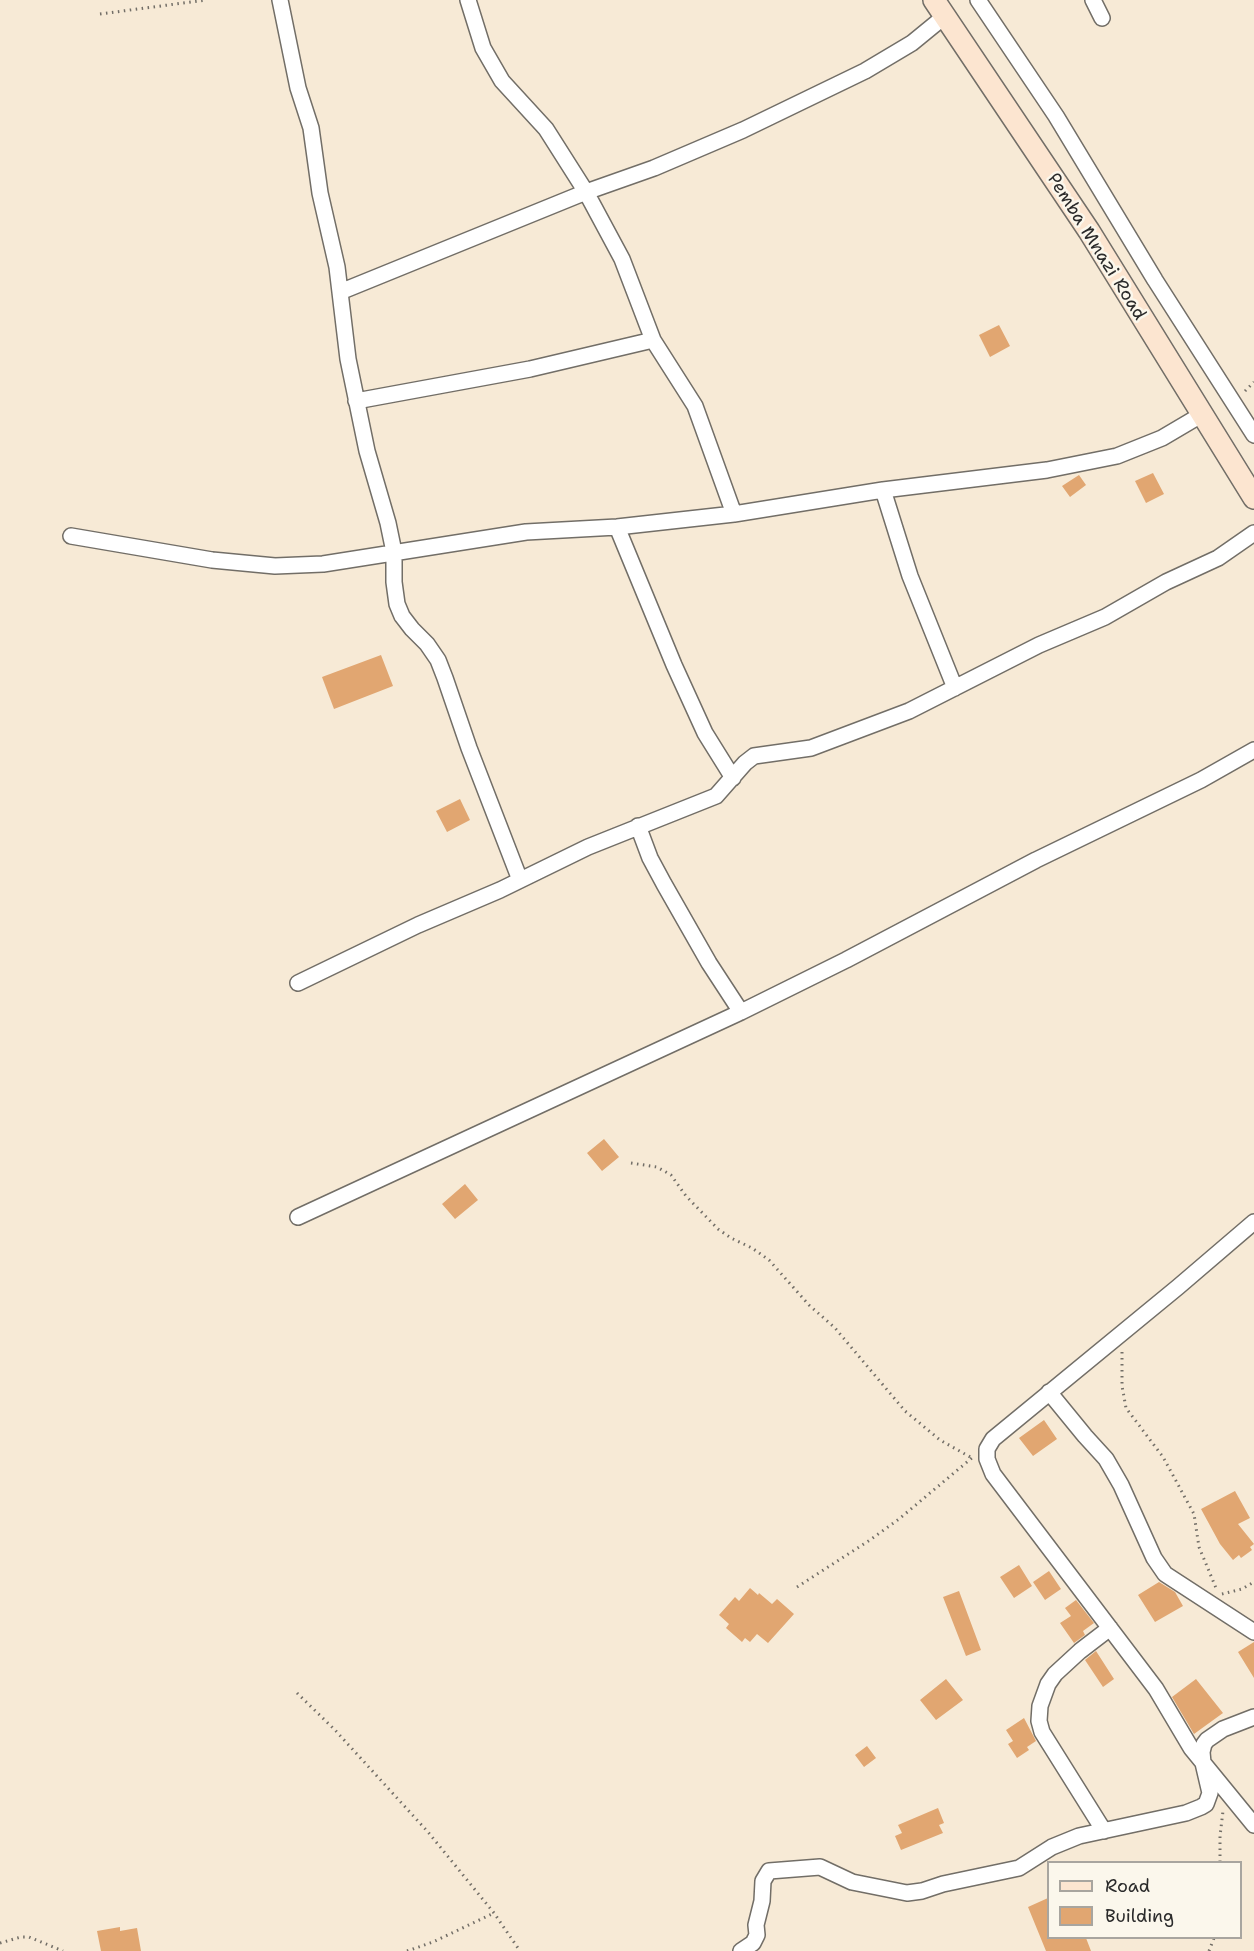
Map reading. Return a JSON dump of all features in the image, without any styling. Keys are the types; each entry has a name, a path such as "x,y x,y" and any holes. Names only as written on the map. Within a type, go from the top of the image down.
{"main road":[{"name":"Pemba Mnazi Road","path":"939,8 1089,231 1254,498"}],"street":[{"path":"280,0 298,88 311,128 320,193 337,267 348,359 356,401 394,552 397,604 402,616 427,644 442,669 469,748 520,880"},
{"path":"468,0 483,48 502,81 546,129 586,192 622,259 653,340 694,406 734,514"},
{"path":"978,0 1056,116 1155,280 1254,435"},
{"path":"1093,0 1102,18"},
{"path":"340,292 586,192 654,168 819,94 865,71 912,43 939,8"},
{"path":"356,401 530,369 653,340"},
{"path":"71,536 212,560 275,566 323,564 526,532 617,527 734,514 883,490 1047,470 1117,456 1162,438 1201,415"},
{"path":"883,490 910,576 955,688"},
{"path":"617,527 678,675 705,733 733,778"},
{"path":"298,983 588,847 716,796 754,756 811,748 909,711 1038,645 1105,617 1166,582 1218,558 1254,532"},
{"path":"298,1217 741,1012 846,960 1036,860 1201,780 1254,750"},
{"path":"638,826 650,858 664,884 709,963 741,1012"},
{"path":"1254,1222 993,1439 987,1449 987,1459 993,1474 1156,1689 1182,1735 1224,1792 1254,1826"},
{"path":"1049,1392 1106,1459 1121,1485 1154,1558 1165,1574 1254,1632"},
{"path":"1104,1831 1042,1732 1039,1721 1040,1706 1048,1684 1055,1674 1110,1628"},
{"path":"741,1951 748,1948 757,1935 756,1925 762,1901 763,1881 769,1871 819,1867 852,1882 907,1893 1019,1868 1052,1847 1079,1836 1186,1813 1202,1807 1206,1804 1210,1793 1202,1752 1208,1740 1223,1730 1254,1717"}],"path":[{"path":"100,14 206,0"},
{"path":"631,1162 657,1167 670,1175 686,1196 718,1228 769,1260 809,1305 835,1328 905,1411 940,1440 972,1458"},
{"path":"1121,1332 1122,1386 1126,1408 1163,1457 1194,1514 1199,1547 1219,1595 1254,1582"},
{"path":"796,1587 870,1540 899,1519 972,1458 987,1449"},
{"path":"297,1693 371,1767 428,1832 494,1913 520,1951"},
{"path":"1220,1861 1224,1792"},
{"path":"407,1951 433,1942 494,1913"},
{"path":"0,1943 29,1937 63,1951"}],"building":[{"path":"999,325 1010,346 990,357 979,335"},
{"path":"1153,473 1164,494 1146,503 1135,481"},
{"path":"1079,475 1086,485 1070,497 1062,486"},
{"path":"381,655 393,686 334,709 322,677"},
{"path":"460,799 470,820 447,832 436,811"},
{"path":"604,1139 619,1157 602,1171 587,1153"},
{"path":"465,1184 478,1200 455,1219 442,1204"},
{"path":"1044,1420 1057,1439 1033,1456 1019,1438"},
{"path":"1235,1491 1250,1518 1238,1524 1254,1544 1250,1547 1252,1550 1241,1558 1239,1555 1233,1560 1220,1544 1201,1509"},
{"path":"1019,1565 1032,1586 1014,1598 1000,1577"},
{"path":"1049,1571 1061,1589 1045,1600 1033,1582"},
{"path":"1159,1582 1175,1592 1183,1606 1155,1622 1138,1595"},
{"path":"750,1588 772,1604 777,1599 794,1614 768,1643 757,1634 750,1642 745,1638 742,1642 726,1628 729,1624 719,1615 735,1597 739,1601"},
{"path":"959,1591 981,1650 966,1656 943,1597"},
{"path":"1076,1600 1094,1623 1083,1631 1085,1635 1074,1643 1060,1623 1071,1616 1065,1608"},
{"path":"1254,1642 1254,1678 1238,1652"},
{"path":"1096,1651 1114,1679 1103,1687 1085,1660"},
{"path":"946,1679 963,1700 936,1720 920,1700"},
{"path":"1196,1679 1223,1713 1194,1734 1172,1697"},
{"path":"1024,1718 1036,1741 1027,1747 1029,1750 1017,1758 1008,1744 1013,1741 1006,1730"},
{"path":"867,1746 876,1758 864,1767 855,1755"},
{"path":"938,1808 944,1823 939,1825 943,1833 901,1850 895,1836 902,1833 898,1825"},
{"path":"1047,1898 1047,1939 1086,1939 1091,1951 1046,1951 1028,1907"},
{"path":"120,1927 120,1931 137,1928 141,1951 101,1951 97,1931"}]}
